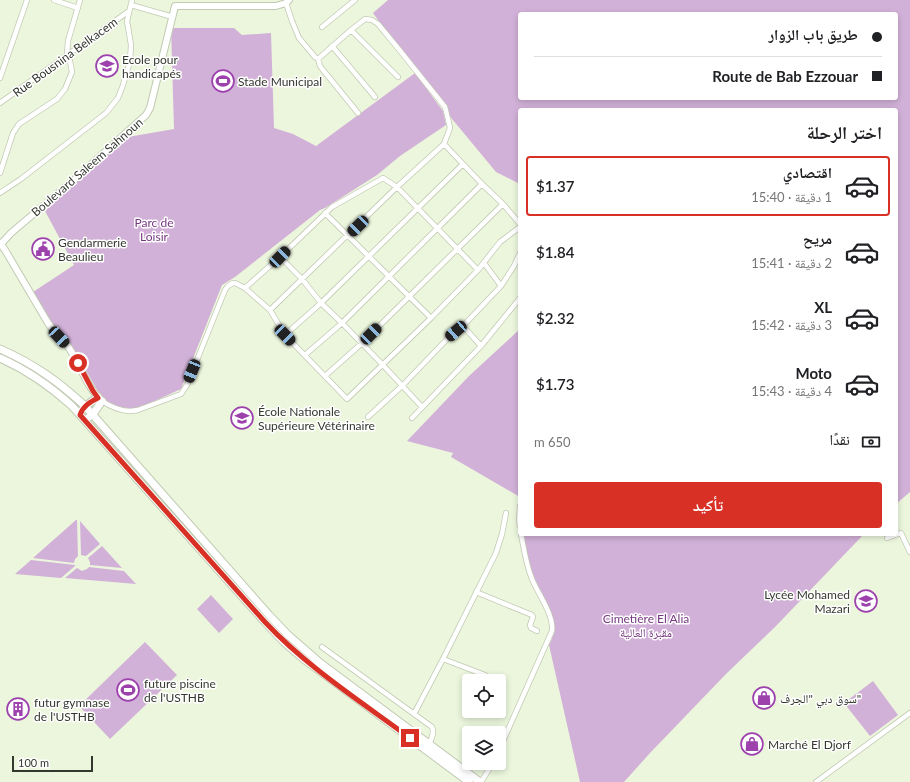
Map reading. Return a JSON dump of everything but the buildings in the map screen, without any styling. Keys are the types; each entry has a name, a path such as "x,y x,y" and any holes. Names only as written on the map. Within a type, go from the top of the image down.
{"main road":[{"path":"0,349 39,369 64,387 85,406 288,635 319,662 429,745 481,782"},
{"path":"0,358 23,369 49,386 61,396 82,417 284,642 316,668 469,782"},
{"path":"82,417 82,410 85,406 100,399"},
{"path":"82,417 93,414 100,399"}],"street":[{"path":"0,78 27,0"},
{"path":"54,0 78,8"},
{"path":"0,173 13,132 19,124 57,99 65,89 72,72 67,54 68,42 80,0"},
{"path":"322,27 355,0"},
{"path":"287,1 292,21 299,38 318,59 320,66 358,113"},
{"name":"Boulevard Saleem Sahnoun","path":"1,244 11,233 75,179 146,115 150,108 175,3 276,6 287,1"},
{"path":"0,193 21,179 106,113 118,98 130,61 131,45 127,21 131,5 172,17"},
{"name":"Rue Bousnina Belkacem","path":"0,103 131,5"},
{"path":"270,310 397,187 444,144 450,128 445,107 378,24 372,20 365,19 318,59"},
{"path":"351,30 398,77"},
{"path":"332,46 375,97"},
{"path":"444,144 503,204 518,223"},
{"path":"285,335 321,303 463,164"},
{"path":"245,288 332,207 383,178 397,187 438,227 478,270"},
{"path":"305,355 342,323 482,184"},
{"path":"325,376 361,344 503,204"},
{"path":"325,213 431,318"},
{"path":"1,244 51,327 70,349 93,391 100,399 116,409 132,412 181,394 187,385 225,290 233,283 245,288 270,310 285,335 347,399 431,318 478,270 500,242 518,228"},
{"path":"280,257 302,279 321,303 403,385 422,407"},
{"path":"368,417 403,385 450,336 463,326 501,286 518,257"},
{"path":"484,263 501,286"},
{"path":"412,418 481,346 518,300"},
{"path":"463,326 481,346"},
{"path":"414,714 496,553 502,534 506,513"},
{"path":"898,534 901,533 910,552"},
{"path":"506,734 552,631 551,618 528,569 521,536"},
{"path":"887,538 893,536"},
{"path":"476,592 532,615 533,617 530,625 531,628 537,631"},
{"path":"322,647 432,727 434,733 429,745"},
{"path":"443,658 483,674"},
{"path":"816,782 910,713"},
{"path":"481,782 489,770"}],"green space":[{"path":"388,0 910,0 910,492 898,502 898,108 518,108 518,183 496,172 428,90 373,13"},
{"name":"Parc de Loisir","path":"171,28 234,28 242,35 271,33 274,128 293,134 316,146 415,73 443,111 446,125 400,156 377,175 320,210 235,277 222,285 181,389 139,408 126,411 104,401 67,339 59,337 33,292 74,265 45,211 122,138 174,129"},
{"path":"518,331 518,496 451,457 453,453 407,441 469,376"},
{"path":"76,520 78,556 74,563 33,558"},
{"path":"80,521 100,544 86,556 81,555"},
{"name":"Cimetière El Alia مقبرة العالية","path":"523,536 862,536 776,626 726,674 624,782 580,782 549,645 553,635 554,624 531,574"},
{"path":"102,546 122,568 90,565 88,558"},
{"path":"31,560 75,566 61,578 15,574"},
{"path":"89,567 124,571 136,584 65,578 77,568 82,571"},
{"path":"211,595 233,619 219,633 197,609"},
{"name":"future piscine de l'USTHB","path":"145,642 177,675 110,739 79,706"},
{"path":"873,681 898,715 870,736 844,703"}],"place":[{"name":"Ecole pour handicapés","path":"107,66"},
{"name":"Stade Municipal","path":"223,81"},
{"name":"Gendarmerie Beaulieu","path":"43,249"},
{"name":"École Nationale Supérieure Vétérinaire","path":"242,418"},
{"name":"Lycée Mohamed Mazari","path":"866,601"},
{"name":"future piscine de l'USTHB","path":"128,690"},
{"name":"سوق دبي \"الجرف\"","path":"764,698"},
{"name":"futur gymnase de l'USTHB","path":"18,709"},
{"name":"Marché El Djorf","path":"752,744"}],"route":[{"path":"78,363 98,398 87,404 80,415 284,642 316,668 410,738"}]}
